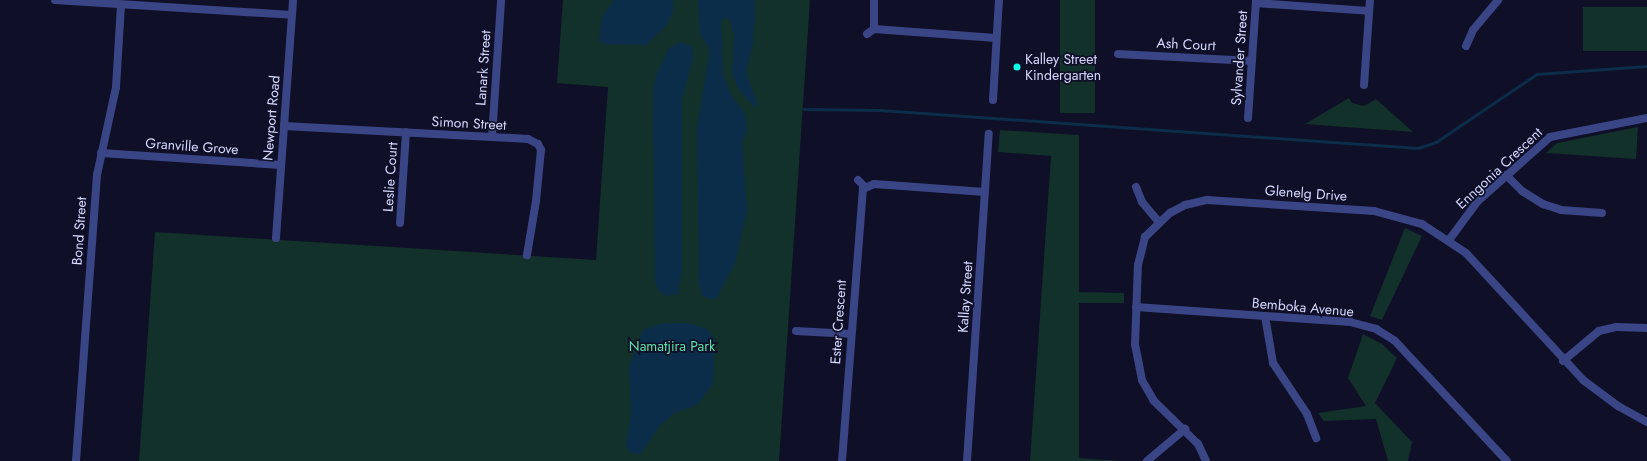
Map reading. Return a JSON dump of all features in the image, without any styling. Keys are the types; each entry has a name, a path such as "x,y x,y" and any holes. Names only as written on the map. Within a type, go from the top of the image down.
{"street":[{"path":"55,0 292,16"},
{"name":"Newport Road","path":"276,238 293,0"},
{"name":"Lanark Street","path":"492,137 501,0"},
{"path":"874,0 874,29"},
{"path":"993,100 999,0"},
{"path":"1364,85 1370,0"},
{"path":"1466,46 1473,30 1498,0"},
{"path":"1256,2 1369,10"},
{"name":"Sylvander Street","path":"1248,118 1256,2"},
{"name":"Bond Street","path":"76,461 101,153 116,87 121,5"},
{"path":"867,34 874,29 996,38"},
{"name":"Ash Court","path":"1118,54 1252,61"},
{"name":"Enngonia Crescent","path":"1448,240 1472,208 1506,175 1554,135 1647,118"},
{"name":"Simon Street","path":"284,126 528,139 538,144 541,150 527,255"},
{"name":"Leslie Court","path":"400,224 406,132"},
{"name":"Kallay Street","path":"967,461 989,134"},
{"name":"Granville Grove","path":"101,153 281,165"},
{"path":"1506,175 1528,196 1543,204 1561,210 1602,213"},
{"path":"858,180 864,187 874,184 985,192"},
{"name":"Ester Crescent","path":"842,461 860,200 864,187"},
{"path":"1136,187 1142,202 1159,222"},
{"name":"Glenelg Drive","path":"1206,461 1198,444 1185,429 1154,401 1142,380 1135,345 1138,266 1145,238 1159,222 1185,205 1224,200 1383,212 1413,219 1448,240 1472,260 1563,360 1605,397 1647,422"},
{"name":"Bemboka Avenue","path":"1136,307 1350,322 1382,333 1395,341 1507,461"},
{"path":"1265,316 1273,363 1307,414 1316,438"},
{"path":"1563,360 1599,331 1616,327 1647,328"},
{"path":"796,331 851,334"},
{"path":"1147,461 1185,429"}],"green space":[{"name":"Namatjira Park","path":"563,0 810,0 779,461 139,461 155,232 596,260 608,87 557,83"},
{"path":"1060,0 1095,0 1095,113 1060,113"},
{"path":"1583,7 1647,7 1647,51 1583,51"},
{"path":"1349,98 1352,103 1364,106 1376,99 1413,132 1305,124"},
{"path":"1638,127 1636,159 1546,153 1557,143"},
{"path":"1000,130 1079,135 1079,292 1124,293 1124,303 1079,303 1079,458 1122,461 1030,461 1051,156 998,152"},
{"path":"1405,228 1422,236 1382,320 1370,316"},
{"path":"1363,334 1382,344 1397,358 1375,403 1412,442 1408,461 1388,461 1376,419 1324,421 1318,413 1366,406 1348,378"}],"water":[{"path":"614,0 673,0 673,12 666,26 646,45 603,44 599,40 602,17"},
{"path":"698,0 755,0 753,44 746,72 758,105 754,107 739,90 732,75 734,35 729,18 721,20 723,73 731,95 745,113 747,131 742,142 747,211 735,263 716,299 702,296 699,284 697,128 710,50 700,34"},
{"path":"680,42 692,46 693,58 682,99 682,267 678,294 666,296 658,290 655,281 653,92 656,76 668,49"},
{"path":"663,323 688,323 708,329 715,340 713,384 697,405 674,413 658,428 641,454 630,453 626,446 631,413 629,367 643,330"}],"waterway":[{"path":"804,109 880,110 1418,148 1436,142 1537,74 1647,66"}],"place":[{"name":"Kalley Street Kindergarten","path":"1017,67"}]}
